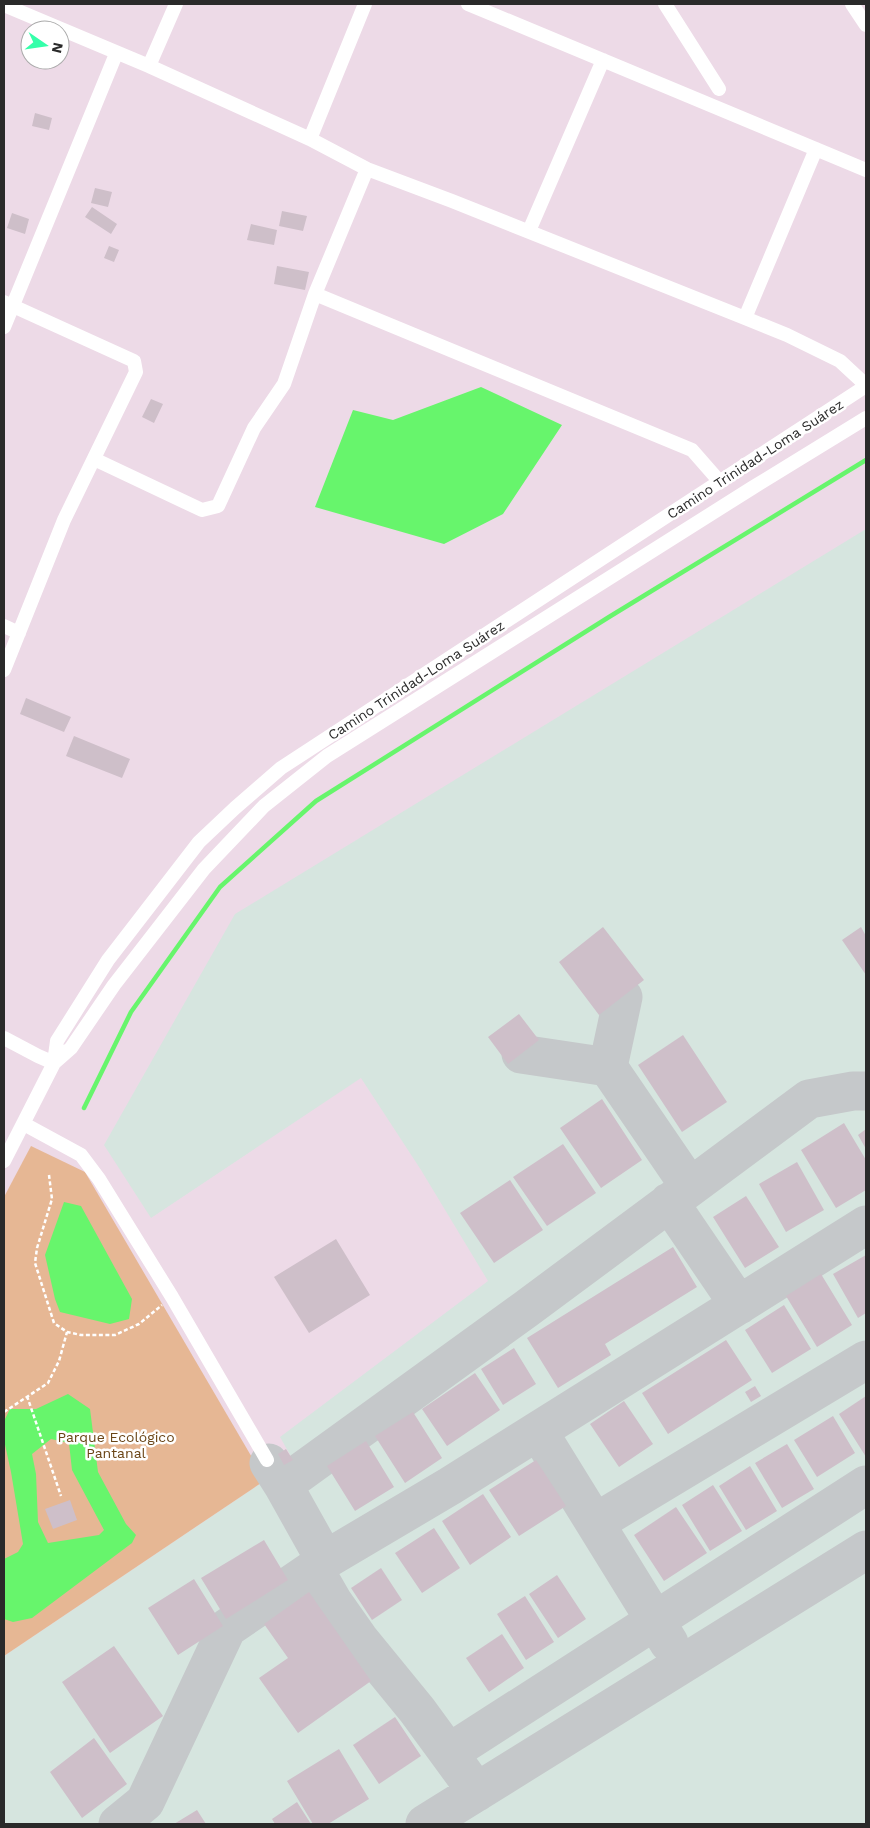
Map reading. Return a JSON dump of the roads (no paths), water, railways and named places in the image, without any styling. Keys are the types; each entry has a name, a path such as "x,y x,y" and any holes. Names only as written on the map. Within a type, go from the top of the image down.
{"street":[{"path":"149,66 176,4"},
{"path":"310,140 365,4"},
{"path":"468,4 866,170"},
{"path":"665,4 719,89"},
{"path":"852,4 866,25"},
{"path":"4,5 116,54 149,66 310,140 367,169 529,231 787,335 840,361 866,386"},
{"path":"4,327 8,303 116,54"},
{"path":"529,231 603,60"},
{"path":"745,318 816,149"},
{"path":"94,459 202,510 218,506 254,428 284,384 315,294 367,169"},
{"path":"315,294 692,450 720,482"},
{"path":"4,670 64,520 136,372 134,361 8,303"},
{"name":"Camino Trinidad-Loma Suárez","path":"4,1161 54,1063 57,1042 108,960 199,842 235,808 281,768 866,386"},
{"name":"Camino Trinidad-Loma Suárez","path":"54,1063 72,1048 114,985 204,869 264,806 299,778 327,756 866,418"},
{"path":"4,626 19,633"},
{"path":"4,1038 54,1063"},
{"path":"24,1124 81,1155 99,1179 172,1297 267,1460"}],"waterway":[{"path":"84,1108 131,1012 220,887 316,801 609,617 866,460"}],"park label":[{"name":"Parque Ecológico Pantanal","path":"116,1445"}]}
